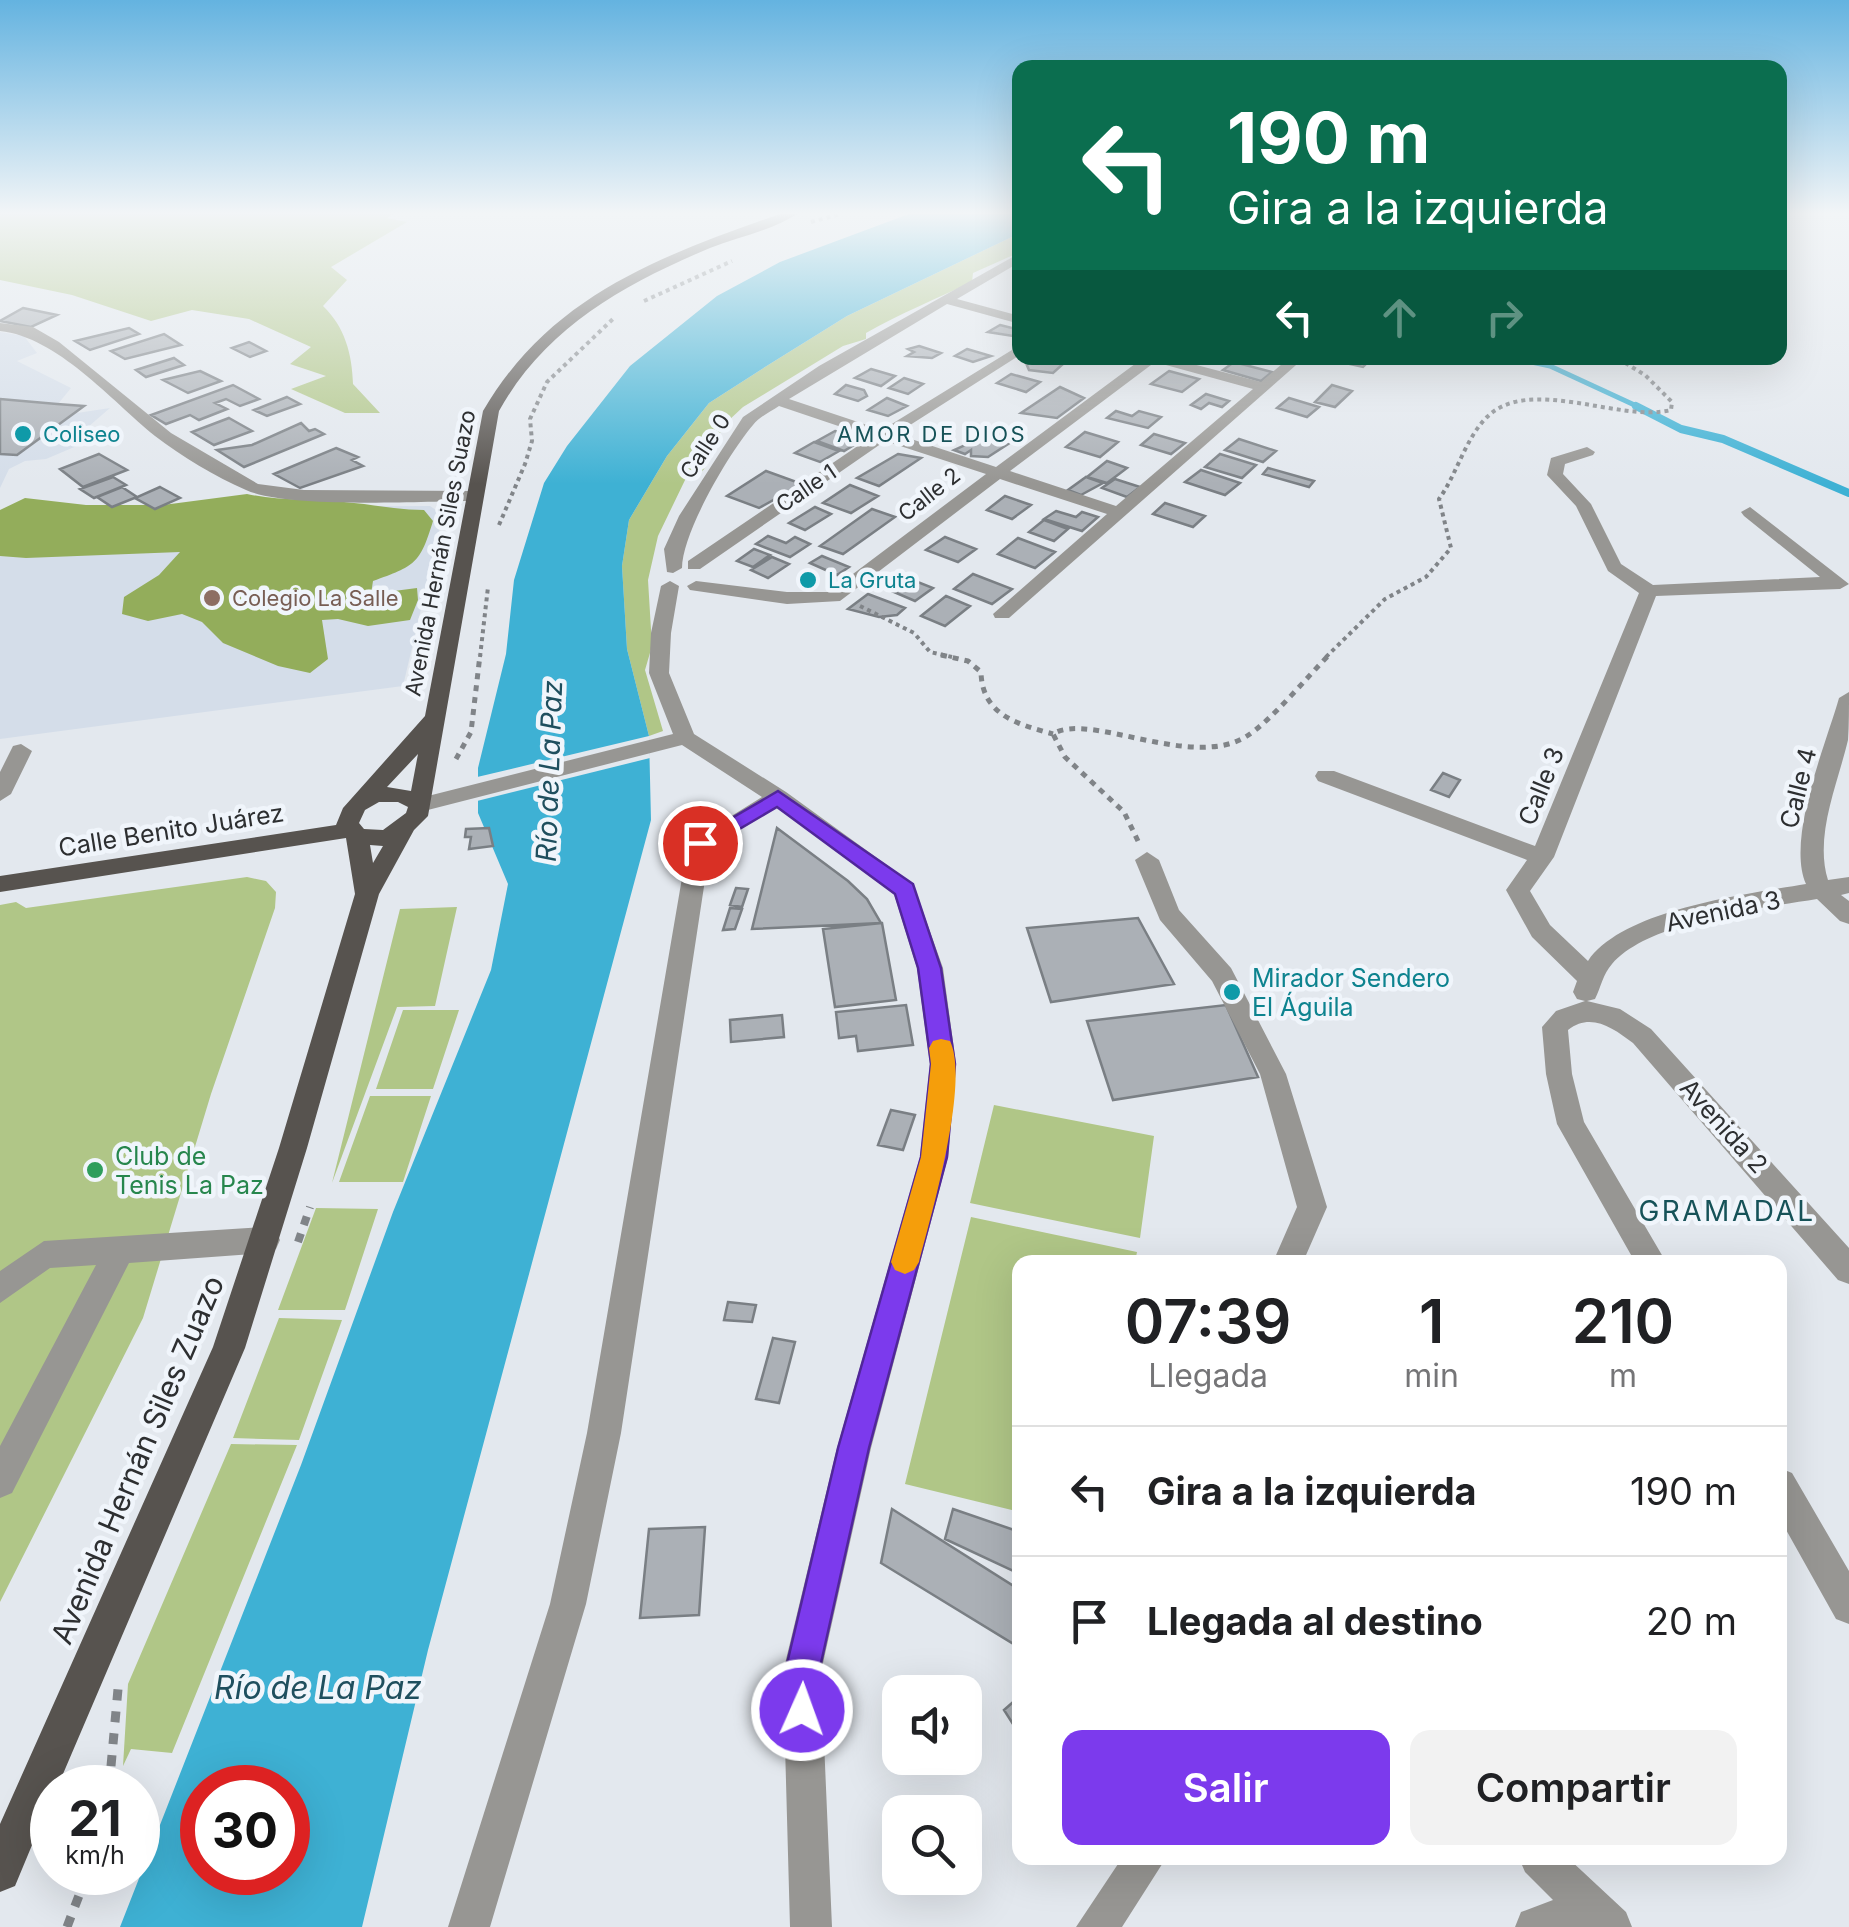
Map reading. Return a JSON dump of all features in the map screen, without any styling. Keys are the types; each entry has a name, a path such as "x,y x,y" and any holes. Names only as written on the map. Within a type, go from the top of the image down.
{"main road":[{"name":"Avenida Hernán Siles Suazo","path":"420,805 474,496 497,396 506,380 556,328 589,304"},
{"name":"Avenida Hernán Siles Suazo","path":"359,804 412,747 435,712"},
{"path":"353,833 348,816 359,804 377,795 396,793 420,805"},
{"name":"Avenida Hernán Siles Zuazo","path":"0,1871 228,1348 265,1240 367,894 403,830 417,816 420,805"},
{"name":"Calle Benito Juárez","path":"0,884 353,833 379,839 403,830"},
{"name":"Avenida Hernán Siles Zuazo","path":"353,833 367,894"}],"street":[{"name":"Calle 0","path":"685,738 659,673 673,549 714,470 748,420 775,400 940,304"},
{"path":"961,304 1012,318"},
{"path":"0,327 28,330 54,345 166,436 254,488 304,495 474,496"},
{"name":"Calle 1","path":"670,586 695,576 884,435 1012,354"},
{"name":"Calle 2","path":"833,597 995,472 1144,365"},
{"path":"1181,365 1264,387"},
{"path":"1002,614 1289,365"},
{"path":"775,400 1121,513"},
{"path":"1586,452 1557,461 1554,475 1583,504 1614,566 1650,591 1842,585"},
{"path":"1750,512 1842,585"},
{"path":"670,586 695,576 787,598 833,597"},
{"name":"Calle 3","path":"1590,978 1541,931 1518,890 1542,857 1650,591"},
{"name":"Calle 4","path":"1822,890 1814,876 1812,846 1849,698"},
{"path":"420,805 685,738 778,798 905,890 930,968 943,1064 934,1157 854,1448 802,1672 811,1927"},
{"path":"0,794 21,751"},
{"path":"1326,776 1542,857"},
{"path":"469,1927 568,1604 596,1471 700,843 778,798"},
{"path":"1147,860 1168,914 1222,975 1274,1074 1312,1207 1291,1255"},
{"name":"Avenida 3","path":"1647,1255 1571,1124 1559,1074 1556,1026 1565,1016 1580,1011 1590,978 1609,952 1657,924 1849,886"},
{"path":"1822,890 1849,915"},
{"name":"Avenida 2","path":"1580,1011 1603,1012 1624,1021 1642,1036 1849,1270"},
{"path":"0,1289 44,1255 265,1240"},
{"path":"0,1482 120,1249"},
{"path":"1787,1496 1849,1606"},
{"path":"1098,1927 1141,1865"},
{"path":"1546,1865 1601,1918"},
{"path":"1536,1927 1601,1918"}],"path":[{"path":"634,306 638,304"},
{"path":"567,367 618,315"},
{"path":"833,597 876,611 914,633 930,652 968,661 981,672 980,684 992,708 1009,722 1053,734 1064,727 1076,727 1134,740 1201,748 1246,737 1385,599 1426,578 1450,548 1440,499 1462,467 1468,445 1488,414 1520,400 1651,415 1671,410 1672,402 1645,375 1629,365"},
{"path":"1053,734 1056,744 1073,764 1124,811 1147,860"},
{"path":"67,1927 79,1895"}],"shaded area":[{"path":"0,332 24,336 37,353 17,361 71,388 58,404 84,406 77,413 110,408 81,433 79,445 9,469 0,488"},
{"name":"Colegio La Salle","path":"430,506 443,515 403,686 0,739 0,522 257,507"}],"green space":[{"path":"99,304 325,304 346,342 353,384 380,413 345,413 291,389 326,376 290,364 311,347 249,319 192,310 151,321"},
{"path":"872,304 925,304 866,333 866,339 843,346 743,407 727,422 704,458 708,464 700,474 686,478 658,536 648,580 652,646 645,670 663,731 649,736 627,649 622,566 629,520 667,456 709,403"},
{"path":"247,494 424,510 433,521 419,555 407,567 373,581 371,594 417,588 418,600 410,620 368,626 338,619 322,620 328,659 310,673 278,666 223,643 202,622 182,614 148,621 122,614 124,597 159,575 180,552 0,556 0,510 25,498 86,505 163,505"},
{"name":"Club de Tenis La Paz","path":"247,877 266,881 276,892 275,908 211,1094 143,1318 0,1602 0,905 16,902 26,908"},
{"path":"457,907 435,1006 397,1007 332,1183 400,909"},
{"path":"403,1010 459,1010 433,1089 376,1089"},
{"path":"370,1096 431,1096 403,1182 339,1182"},
{"path":"994,1105 1154,1136 1140,1238 970,1203"},
{"path":"316,1208 378,1209 345,1310 278,1310"},
{"path":"971,1217 1137,1252 1012,1255 1012,1510 905,1484"},
{"path":"279,1318 342,1320 299,1440 233,1438"},
{"path":"231,1444 297,1445 172,1753 131,1749 123,1765 128,1684"}],"water":[{"name":"Río de La Paz","path":"707,304 872,304 709,403 667,456 629,520 622,566 627,649 649,736 651,820 428,1650 362,1927 120,1927 133,1895 160,1895 160,1825 180,1774 180,1895 310,1895 310,1765 183,1765 301,1465 393,1212 491,970 508,884 478,813 478,768 506,654 514,580 544,483 567,446 630,366"}],"pier":[{"path":"649,736 650,758 473,802 473,778"}],"building":[{"path":"23,308 57,315 31,327 0,321"},
{"path":"1000,325 1012,328 1012,336 988,332"},
{"path":"129,328 139,334 90,350 75,341"},
{"path":"164,334 181,345 125,359 111,351"},
{"path":"249,342 266,351 250,357 232,348"},
{"path":"919,346 941,353 932,358 907,356 914,352 908,349"},
{"path":"967,349 991,356 973,362 955,356"},
{"path":"174,358 184,365 146,377 136,370"},
{"path":"1027,365 1062,365 1053,373 1029,370"},
{"path":"1230,365 1245,365 1272,372 1261,381 1223,370"},
{"path":"871,369 895,376 881,386 855,378"},
{"path":"200,371 221,381 188,393 163,380"},
{"path":"1169,371 1199,379 1182,392 1151,384"},
{"path":"1011,374 1040,382 1026,392 997,383"},
{"path":"904,378 923,384 908,394 889,388"},
{"path":"233,385 259,399 240,406 226,399 215,403 227,409 199,420 190,415 166,424 151,415"},
{"path":"846,385 864,390 867,396 858,401 835,394"},
{"path":"1332,385 1352,391 1335,407 1315,402"},
{"path":"1060,387 1084,398 1057,418 1021,413"},
{"path":"1206,394 1229,401 1222,407 1209,403 1201,409 1191,405"},
{"path":"287,397 300,404 267,416 254,410"},
{"path":"887,398 907,406 888,416 868,410"},
{"path":"1289,398 1319,407 1307,417 1277,408"},
{"name":"Coliseo","path":"0,399 84,406 17,455 0,454"},
{"path":"1116,411 1132,416 1139,411 1161,417 1148,428 1107,418"},
{"path":"229,418 252,431 214,445 192,432"},
{"path":"301,423 309,431 315,429 324,434 244,467 217,450 252,445"},
{"path":"835,431 862,440 844,451 817,441"},
{"path":"1085,432 1118,442 1100,457 1066,447"},
{"path":"1154,434 1185,443 1171,454 1141,445"},
{"path":"985,436 1008,444 988,457 971,456 971,450 965,454 954,450"},
{"path":"1239,439 1276,451 1263,462 1225,450"},
{"path":"814,442 839,451 820,462 795,453"},
{"path":"336,448 358,457 352,460 363,466 300,488 274,474"},
{"path":"99,454 127,470 83,487 60,469"},
{"path":"898,454 921,458 879,486 857,478"},
{"path":"1220,454 1256,465 1242,478 1205,467"},
{"path":"1107,461 1127,468 1107,483 1087,477"},
{"path":"1268,468 1314,481 1309,487 1263,474"},
{"path":"1201,470 1240,483 1225,495 1185,482"},
{"path":"766,471 802,484 759,508 727,496"},
{"path":"113,477 126,485 94,498 80,489"},
{"path":"1086,477 1103,483 1081,495 1068,490"},
{"path":"1115,479 1140,487 1127,497 1102,488"},
{"path":"850,485 878,496 851,513 823,503"},
{"path":"122,487 137,497 112,507 97,497"},
{"path":"160,487 180,498 155,509 135,498"},
{"path":"1005,496 1031,505 1012,519 987,510"},
{"path":"1165,503 1205,516 1193,527 1153,514"},
{"path":"815,507 831,514 805,530 789,523"},
{"path":"872,509 895,517 843,554 820,546"},
{"path":"1056,511 1076,517 1082,512 1098,517 1082,531 1044,519"},
{"path":"1044,520 1068,529 1054,541 1029,532"},
{"path":"768,536 786,543 795,537 810,544 790,557 756,544"},
{"path":"945,537 976,549 958,562 926,550"},
{"path":"1018,538 1055,552 1035,568 998,554"},
{"path":"754,549 770,555 753,567 737,561"},
{"path":"822,556 849,567 837,575 810,563"},
{"path":"772,557 789,564 768,578 751,570"},
{"path":"973,574 1012,589 992,604 954,589"},
{"path":"900,575 933,588 915,601 887,589"},
{"path":"868,594 905,608 897,615 879,617 848,609"},
{"path":"946,596 970,606 945,626 921,616"},
{"path":"1443,773 1460,780 1449,797 1431,790"},
{"path":"489,828 493,846 469,849 471,837 465,837 466,829"},
{"path":"777,828 848,881 867,899 881,923 752,929"},
{"path":"736,888 748,889 742,907 730,905"},
{"path":"730,908 742,909 735,929 723,930"},
{"path":"1138,918 1174,984 1051,1002 1027,928"},
{"path":"882,923 896,1000 835,1007 823,929"},
{"path":"906,1005 913,1045 858,1051 856,1036 839,1038 836,1012"},
{"path":"1226,1005 1258,1077 1113,1100 1087,1021"},
{"path":"782,1015 784,1037 731,1042 730,1020"},
{"path":"891,1110 915,1115 903,1150 878,1145"},
{"path":"728,1302 756,1305 752,1322 724,1320"},
{"path":"773,1338 795,1342 779,1403 756,1399"},
{"path":"892,1509 1012,1585 1012,1643 881,1563"},
{"path":"953,1509 1012,1529 1012,1570 945,1539"},
{"path":"705,1527 699,1615 640,1618 649,1529"},
{"path":"1012,1703 1012,1722 1004,1710"}],"waterway":[{"path":"1545,365 1641,408"},
{"path":"1636,406 1681,429 1723,439 1849,493"}],"slow traffic":[{"path":"905,1262 934,1157 943,1064 941,1048"}],"place":[{"name":"Coliseo","path":"23,434"},
{"name":"La Gruta","path":"808,580"},
{"name":"Colegio La Salle","path":"212,598"},
{"name":"Mirador Sendero El Águila","path":"1232,992"},
{"name":"Club de Tenis La Paz","path":"95,1170"}],"district":[{"name":"AMOR DE DIOS","path":"932,434"},
{"name":"GRAMADAL","path":"1727,1211"}],"route":[{"path":"700,843 732,821 778,798 905,890 930,968 943,1064 934,1157 854,1448 802,1672 802,1710"}]}
